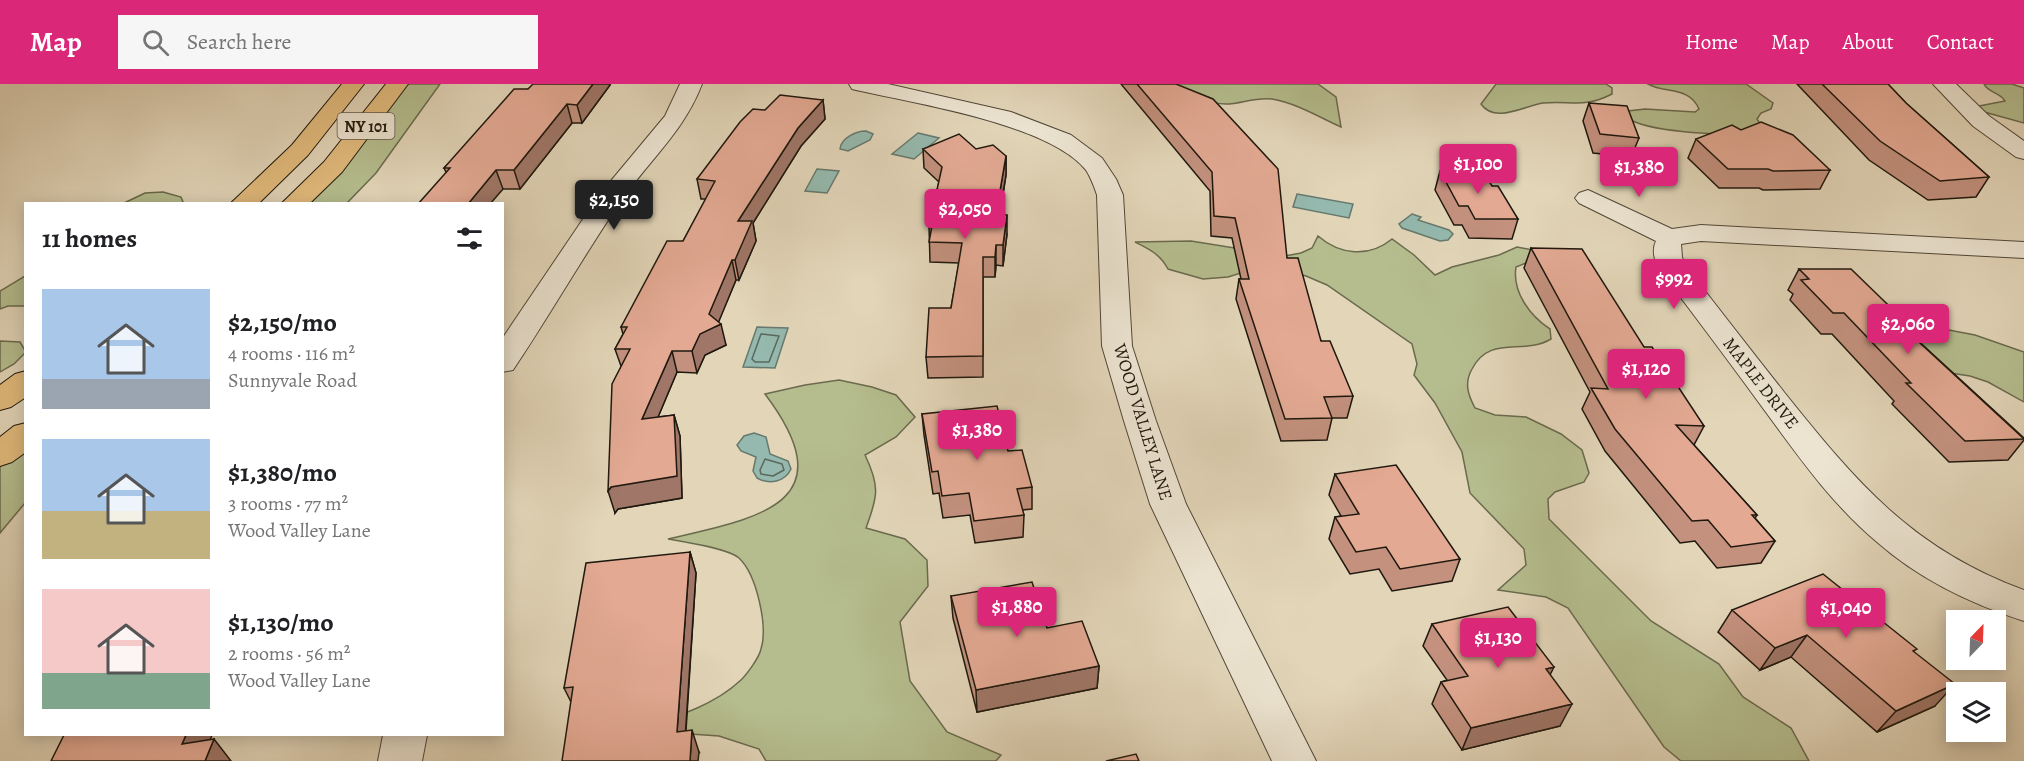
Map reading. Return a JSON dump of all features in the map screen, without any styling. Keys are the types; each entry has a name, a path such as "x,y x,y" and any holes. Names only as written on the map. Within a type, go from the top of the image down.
{"main road":[{"name":"NY 101","path":"245,202 300,150 353,84"},
{"name":"NY 101","path":"296,202 333,167 362,133 397,84"},
{"path":"0,400 24,382"},
{"path":"0,454 24,436"}],"street":[{"name":"WOOD VALLEY LANE","path":"860,84 990,114 1038,129 1079,150 1093,163 1104,179 1110,195 1113,216 1113,280 1118,346 1140,421 1168,504 1294,761"},
{"path":"1944,84 1980,121 2024,152"},
{"path":"504,360 609,199 627,174 664,134 694,88"},
{"path":"1588,198 1670,238 1680,234 1711,233 2024,250"},
{"name":"MAPLE DRIVE","path":"1670,238 1666,251 1672,267 1854,500 1876,521 1939,568 1971,585 2024,606"},
{"path":"400,761 405,736"}],"green space":[{"path":"399,84 440,84 376,173 348,202 296,202"},
{"path":"1174,84 1318,84 1336,97 1341,127 1281,101 1265,99 1219,104 1199,98"},
{"path":"1496,84 1606,84 1612,88 1612,94 1585,103 1543,103 1510,112 1494,113 1481,104"},
{"path":"1648,84 1746,84 1773,103 1771,109 1761,113 1757,119 1761,125 1744,131 1682,132 1651,127 1629,119 1628,111 1645,109 1695,112 1699,109 1695,102 1683,94"},
{"path":"1984,84 2012,84 2024,88 2024,123 1977,110 1974,107 2005,101"},
{"path":"163,192 181,197 183,202 126,202 145,193"},
{"path":"1318,236 1336,247 1355,252 1374,249 1392,239 1414,255 1435,275 1452,267 1499,255 1517,247 1533,250 1526,263 1516,267 1515,276 1524,302 1529,310 1550,329 1551,339 1540,344 1498,349 1479,358 1472,369 1468,384 1469,394 1475,408 1495,415 1526,417 1561,434 1582,450 1589,473 1584,482 1555,492 1548,499 1549,519 1651,621 1719,664 1743,697 1791,728 1809,761 1681,761 1664,747 1568,608 1546,597 1498,590 1526,565 1524,549 1470,493 1462,452 1435,403 1414,375 1417,364 1412,344 1327,285 1306,276 1288,271 1244,272 1228,277 1203,279 1168,269 1158,256 1135,242 1191,241 1285,256 1312,248"},
{"path":"24,277 24,306 8,306 0,309 0,291"},
{"path":"1933,327 1975,335 2024,352 2024,402 1988,382 1950,373 1917,344 1922,334"},
{"path":"0,341 20,342 24,354 14,364 0,372"},
{"path":"839,380 896,395 915,417 896,437 865,455 873,475 876,491 866,528 905,539 927,560 928,586 900,622 910,681 947,732 1001,755 996,761 766,761 759,749 719,736 633,730 690,711 717,698 741,680 760,653 763,639 762,615 756,588 739,558 725,551 668,539 733,523 760,513 781,500 795,483 798,460 788,431 765,394"},
{"path":"24,435 24,504 0,533 0,454"}],"water":[{"path":"866,131 873,134 870,140 848,151 840,149 843,142 850,136"},
{"path":"918,133 939,138 914,159 892,154"},
{"path":"817,169 839,171 827,193 805,191"},
{"path":"1297,194 1353,204 1349,218 1293,207"},
{"path":"1412,214 1421,217 1418,220 1449,230 1453,234 1448,240 1440,241 1402,228 1399,224"},
{"path":"757,327 788,328 775,368 743,367"},
{"path":"754,433 766,437 770,454 788,461 791,469 785,477 771,482 757,478 753,471 756,457 741,451 737,445 744,436"}],"building":[{"path":"533,84 593,84 577,105 567,104 514,170 496,170 470,202 420,202 450,168 444,168 514,89 528,89"},
{"path":"1137,84 1176,84 1213,99 1278,169 1287,258 1298,258 1321,341 1330,341 1353,396 1324,397 1332,418 1285,419 1239,279 1249,279 1235,218 1214,216 1212,172"},
{"path":"1822,84 1888,84 1989,177 1940,181 1880,141"},
{"path":"780,95 823,100 798,128 738,221 752,221 709,314 721,324 700,334 692,351 672,351 642,419 674,415 677,476 611,487 608,491 612,384 630,349 615,349 627,327 621,327 667,241 683,241 715,181 697,179 740,122 753,109 765,110"},
{"path":"1589,103 1627,106 1639,138 1600,134"},
{"path":"1761,122 1793,135 1830,170 1728,169 1696,139 1732,125 1741,130"},
{"path":"959,134 976,149 993,145 1006,156 996,214 1007,215 1003,245 996,245 995,257 983,257 983,356 926,357 929,308 951,308 962,243 929,242 932,226 929,226 942,167 923,149"},
{"path":"1440,171 1483,171 1492,186 1498,186 1518,219 1475,219 1468,206 1459,206"},
{"path":"1531,248 1582,249 1644,347 1652,347 1704,426 1676,425 1757,515 1752,515 1775,541 1731,547 1708,520 1692,521 1615,429 1591,388 1608,389"},
{"path":"1799,269 1851,269 1916,332 1908,332 2024,439 1965,441 1906,383 1911,383 1844,313 1833,313 1801,280 1809,279"},
{"path":"997,406 1008,451 1022,450 1032,487 1017,489 1024,515 974,521 969,493 942,496 938,471 932,472 922,414"},
{"path":"1396,465 1460,559 1400,569 1386,547 1356,552 1335,517 1359,514 1335,474"},
{"path":"690,552 677,732 692,730 690,761 562,761 573,687 564,688 586,563"},
{"path":"1823,574 1917,649 1913,651 1952,682 1946,682 1946,688 1896,711 1807,635 1775,648 1732,610"},
{"path":"1032,582 1047,628 1082,621 1099,666 976,690 951,596"},
{"path":"1508,607 1554,667 1546,669 1572,704 1471,728 1441,682 1468,676 1432,624"},
{"path":"64,736 186,736 182,744 214,739 205,761 51,761"},
{"path":"1136,754 1139,761 1106,761"}]}
